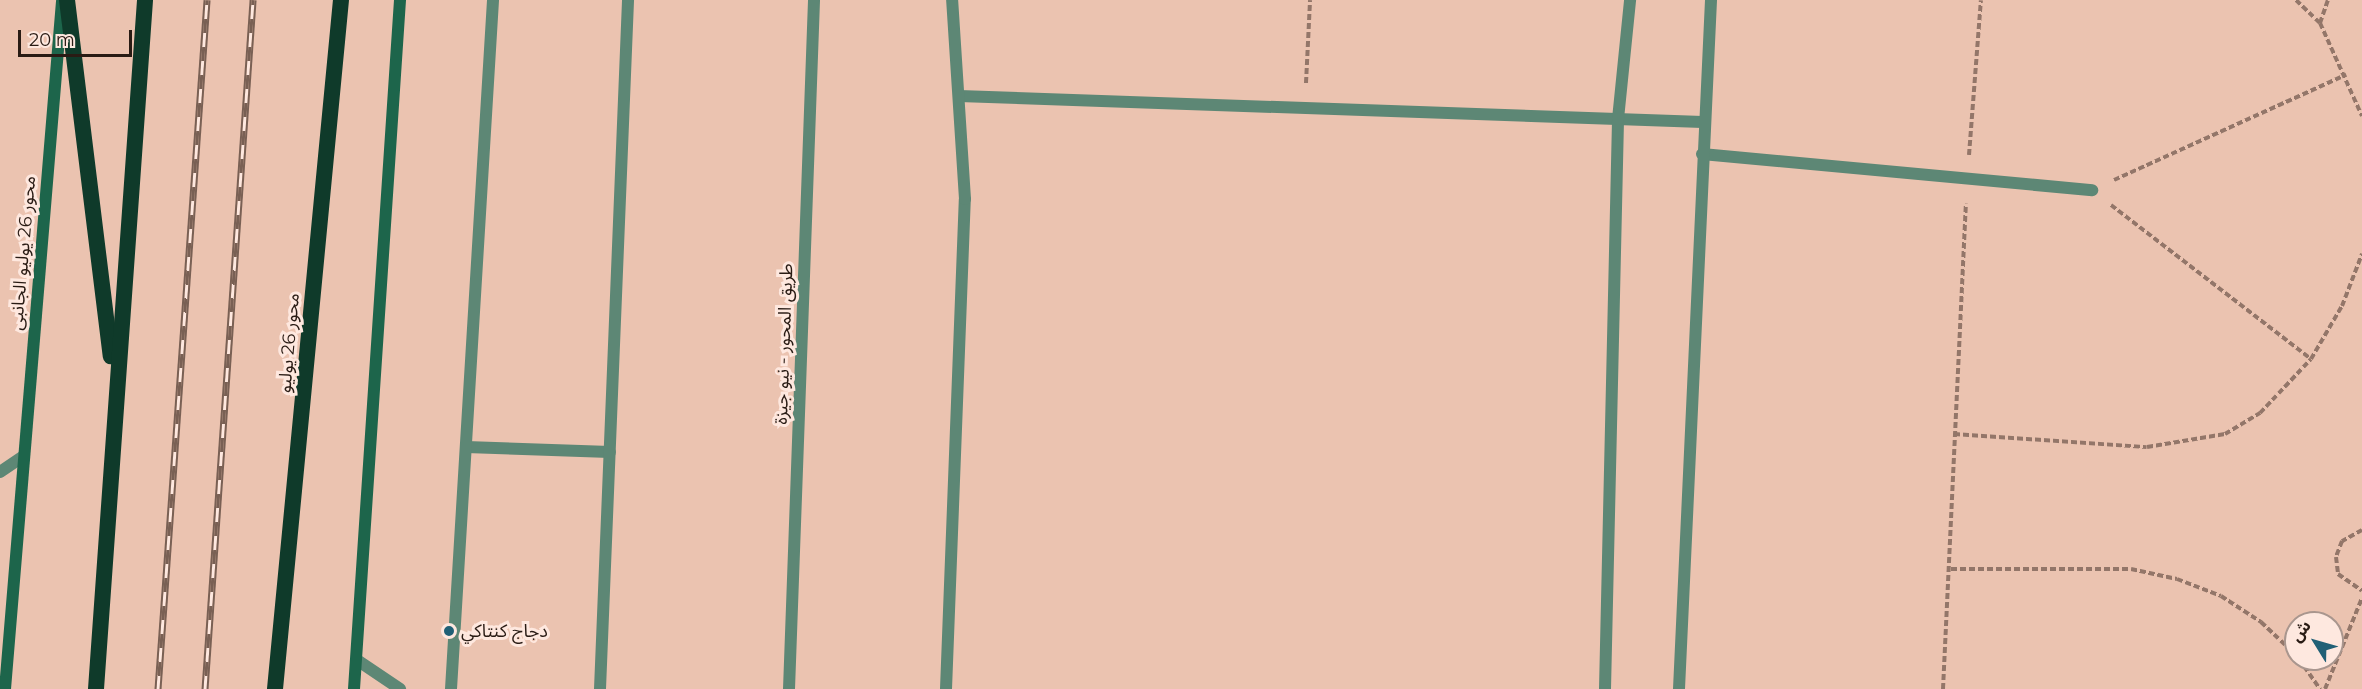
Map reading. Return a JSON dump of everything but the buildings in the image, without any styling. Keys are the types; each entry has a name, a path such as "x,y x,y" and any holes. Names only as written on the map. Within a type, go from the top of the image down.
{"highway":[{"path":"67,0 116,393"},
{"path":"96,689 146,0"},
{"name":"محور 26 يوليو","path":"275,689 341,0"}],"main road":[{"name":"محور 26 يوليو الجانبى","path":"5,689 62,0"},
{"path":"354,689 400,0"}],"street":[{"path":"451,689 494,0"},
{"path":"600,689 628,0"},
{"name":"طريق المحور - نيو جيزة","path":"789,689 814,0"},
{"path":"946,689 965,199 952,0"},
{"path":"1605,689 1618,119 1630,0"},
{"path":"1678,689 1703,122 1711,0"},
{"path":"959,96 1305,106 1703,122"},
{"path":"1702,154 2092,190"},
{"path":"466,447 610,452"},
{"path":"0,472 24,456"},
{"path":"357,660 400,689"}],"path":[{"path":"1305,106 1310,0"},
{"path":"1943,689 1951,569 1954,434 1967,179 1981,0"},
{"path":"2296,0 2320,23 2346,75 2362,116"},
{"path":"2320,23 2328,0"},
{"path":"2311,359 2092,190 2346,75"},
{"path":"1954,434 2147,447 2187,444 2225,434 2260,413 2311,359 2342,306 2362,254"},
{"path":"2362,530 2342,541 2336,557 2338,574 2362,591"},
{"path":"1951,569 2131,569 2177,579 2221,596 2261,622 2284,644"},
{"path":"2309,671 2323,689 2362,598"}],"railway":[{"path":"158,689 207,0"},
{"path":"205,689 253,0"}],"place":[{"name":"دجاج كنتاكي","path":"449,631"}]}
